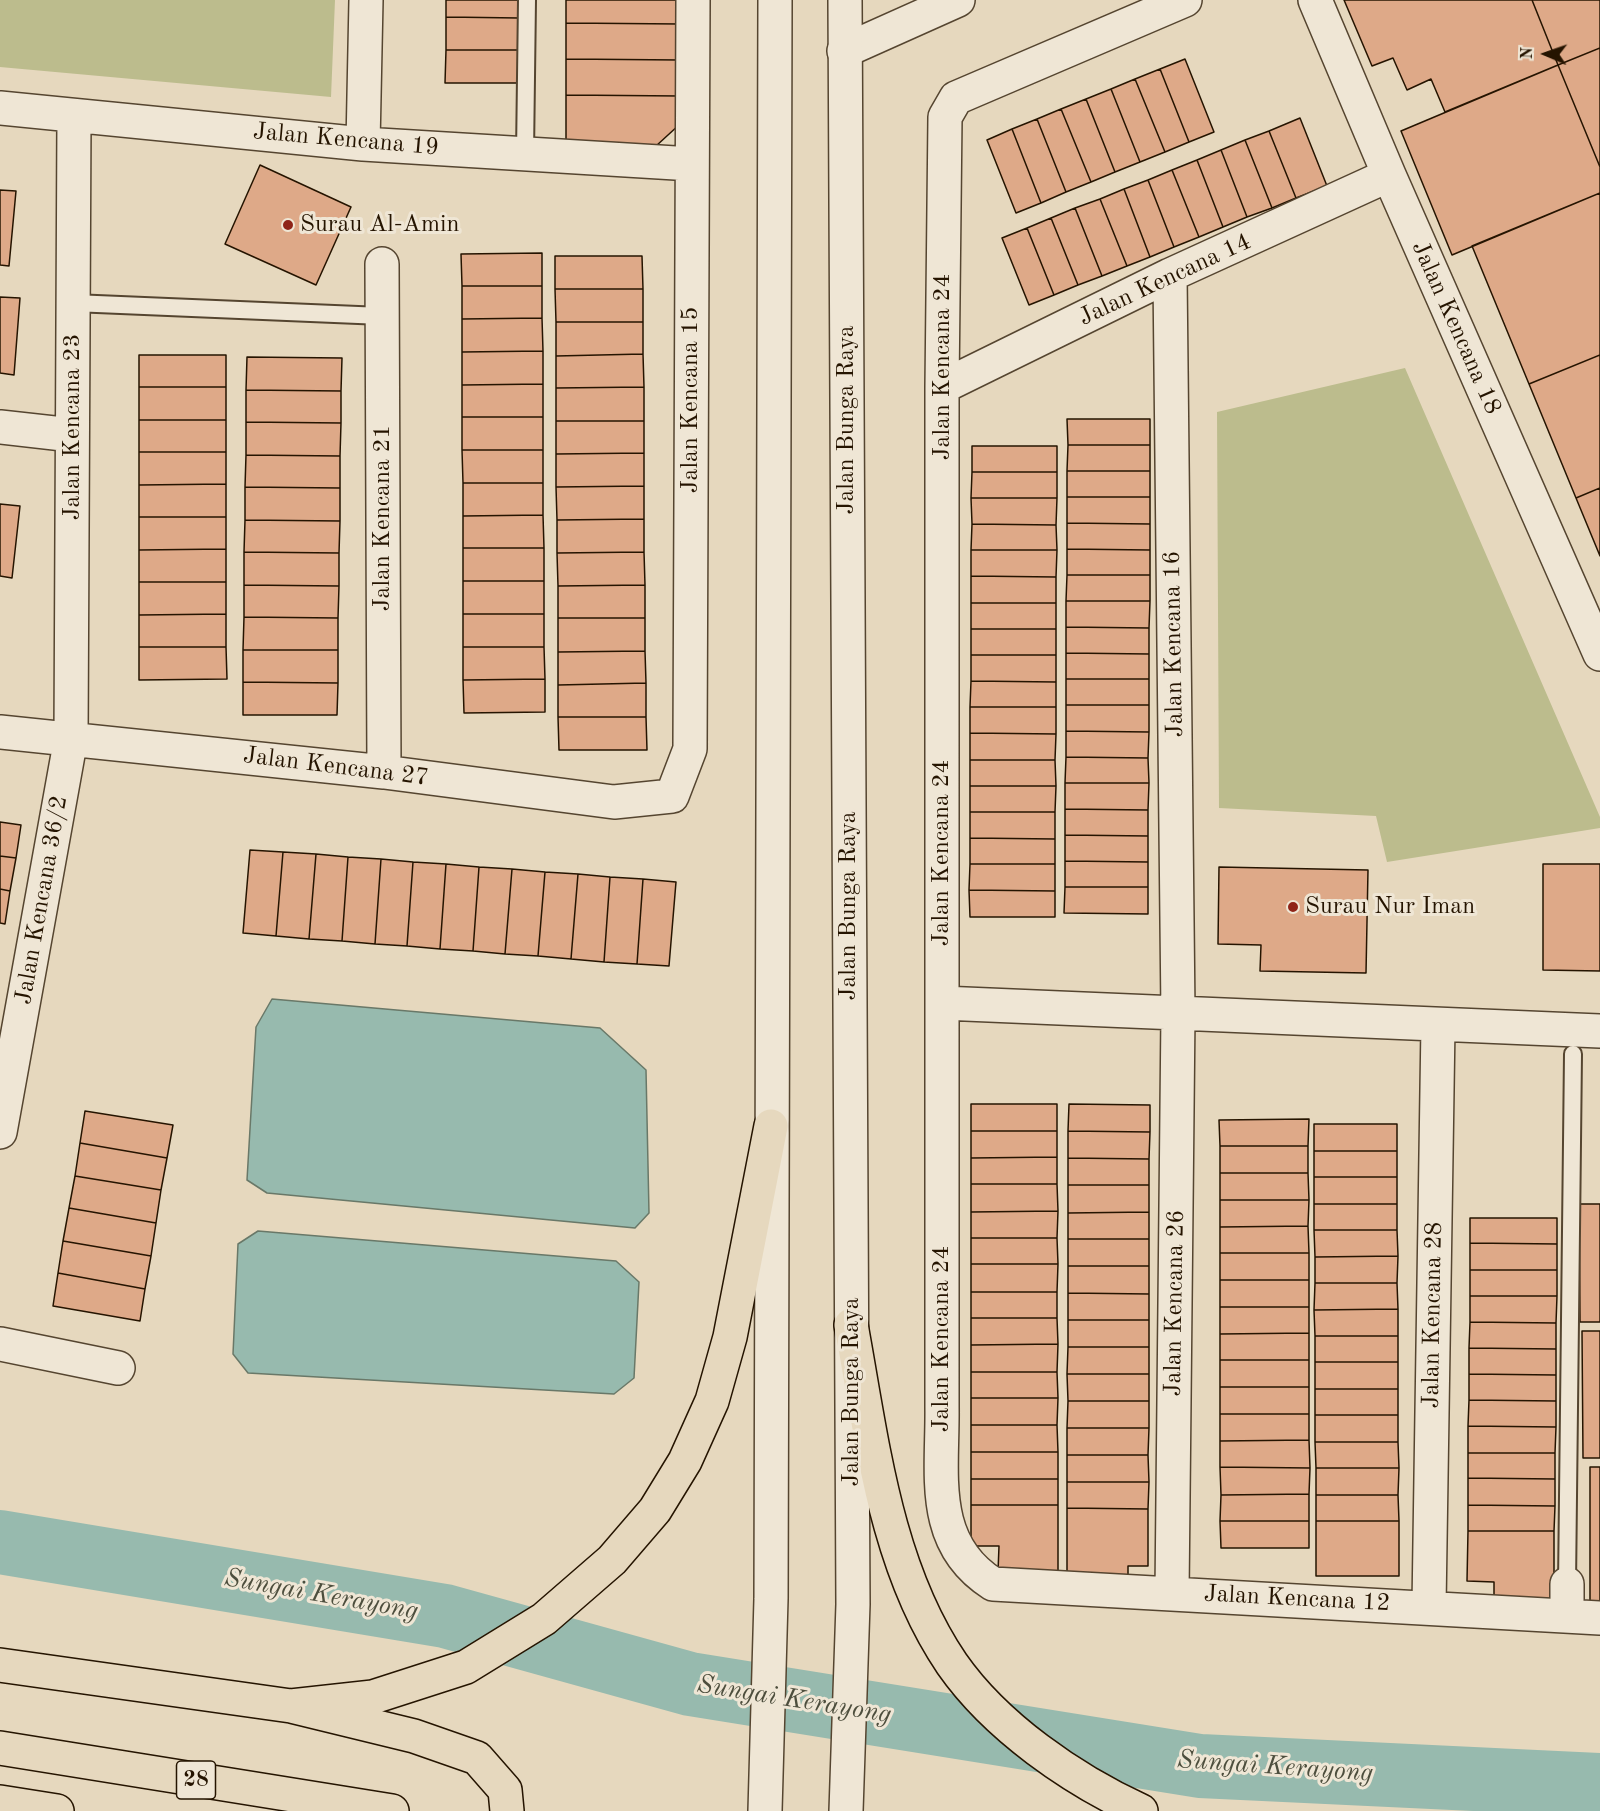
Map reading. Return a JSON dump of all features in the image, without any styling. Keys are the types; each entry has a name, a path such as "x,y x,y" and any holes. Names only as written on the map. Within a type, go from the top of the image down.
{"highway":[{"path":"291,1706 374,1697 466,1667 544,1619 612,1560 655,1510 685,1461 712,1401 730,1337 771,1126"},
{"path":"851,1325 874,1455 893,1533 919,1605 953,1664 992,1709 1053,1761 1103,1794 1141,1811"},
{"path":"0,1665 291,1706 414,1736 477,1758 506,1790 507,1811"},
{"name":"28","path":"0,1748 392,1811"},
{"path":"0,1802 57,1811"}],"street":[{"path":"363,144 366,0"},
{"name":"Jalan Kencana 15","path":"672,796 690,749 693,0"},
{"path":"765,1811 771,1599 776,0"},
{"name":"Jalan Bunga Raya","path":"845,0 853,1604 847,1797"},
{"path":"844,51 958,0"},
{"name":"Jalan Kencana 24","path":"993,1584 974,1572 959,1555 949,1534 943,1505 942,387 945,117 956,98 1185,0"},
{"name":"Jalan Kencana 18","path":"1315,0 1389,175 1600,654"},
{"name":"Jalan Kencana 19","path":"0,108 363,144 692,164"},
{"name":"Jalan Kencana 23","path":"71,738 74,116"},
{"name":"Jalan Kencana 14","path":"942,387 1170,275 1389,175"},
{"name":"Jalan Kencana 21","path":"382,264 384,772"},
{"name":"Jalan Kencana 16","path":"1170,275 1178,1013"},
{"path":"0,427 72,435"},
{"name":"Jalan Kencana 27","path":"0,732 384,772 614,802 672,796"},
{"name":"Jalan Kencana 36/2","path":"0,1132 71,738"},
{"path":"942,1003 1600,1031"},
{"name":"Jalan Kencana 26","path":"1172,1593 1178,1013"},
{"name":"Jalan Kencana 28","path":"1429,1606 1438,1024"},
{"path":"0,1344 118,1368"},
{"name":"Jalan Kencana 12","path":"993,1584 1429,1606 1600,1618"},
{"path":"1567,1584 1567,1616"}],"lane":[{"path":"525,154 527,0"},
{"path":"73,303 382,316"},
{"path":"1567,1584 1573,1054"}],"green space":[{"path":"0,0 335,0 331,97 0,67"},
{"path":"1405,368 1600,817 1600,828 1387,862 1376,816 1219,808 1217,412"}],"water":[{"path":"272,999 600,1028 646,1070 649,1213 635,1228 267,1193 247,1180 256,1027"},
{"path":"258,1231 616,1261 639,1282 634,1378 614,1394 248,1373 233,1354 238,1244"}],"building":[{"path":"446,0 519,0 519,18 446,17"},
{"path":"566,0 680,0 680,24 566,23"},
{"path":"1344,0 1532,0 1558,65 1445,112 1431,79 1407,90 1393,58 1372,66"},
{"path":"1532,0 1600,0 1600,48 1558,65"},
{"path":"446,17 519,18 518,50 446,50"},
{"path":"566,23 680,24 680,60 566,59"},
{"path":"1600,48 1600,167 1558,65"},
{"path":"446,50 518,50 518,83 445,83"},
{"path":"566,59 680,60 680,96 566,95"},
{"path":"1185,59 1214,132 1189,142 1160,69"},
{"path":"1558,65 1600,167 1600,193 1452,255 1401,131"},
{"path":"1160,69 1189,142 1165,152 1135,79"},
{"path":"1135,79 1165,152 1140,162 1111,89"},
{"path":"1111,89 1140,162 1115,172 1086,99"},
{"path":"566,95 680,96 680,124 656,146 566,145"},
{"path":"1086,99 1115,172 1091,182 1061,109"},
{"path":"1061,109 1091,182 1066,192 1037,119"},
{"path":"1300,118 1327,186 1296,198 1269,131"},
{"path":"1037,119 1066,192 1041,203 1012,129"},
{"path":"1012,129 1041,203 1016,213 987,140"},
{"path":"1269,131 1296,198 1272,208 1245,140"},
{"path":"1245,140 1272,208 1247,217 1221,150"},
{"path":"1221,150 1247,217 1223,227 1197,160"},
{"path":"1197,160 1223,227 1199,237 1172,170"},
{"name":"Surau Al-Amin","path":"260,165 351,207 316,285 225,244"},
{"path":"1172,170 1199,237 1174,247 1148,180"},
{"path":"1148,180 1174,247 1150,257 1124,189"},
{"path":"1124,189 1150,257 1127,266 1100,199"},
{"path":"0,190 16,191 9,266 0,265"},
{"path":"1600,193 1600,355 1529,384 1472,246"},
{"path":"1100,199 1127,266 1102,276 1075,208"},
{"path":"1075,208 1102,276 1078,285 1051,218"},
{"path":"1051,218 1078,285 1054,295 1027,228"},
{"path":"1027,228 1054,295 1029,305 1002,238"},
{"path":"542,253 542,286 462,286 461,254"},
{"path":"555,256 642,256 643,289 555,289"},
{"path":"462,286 542,286 542,318 462,319"},
{"path":"555,289 643,289 643,322 556,322"},
{"path":"0,297 20,298 14,375 0,373"},
{"path":"542,318 543,351 462,352 462,319"},
{"path":"556,322 643,322 643,354 556,356"},
{"path":"543,351 543,384 462,385 462,352"},
{"path":"643,354 644,387 556,388 556,356"},
{"path":"139,355 226,355 226,387 139,387"},
{"path":"1600,355 1600,488 1576,498 1529,384"},
{"path":"247,357 342,358 341,391 246,390"},
{"path":"543,384 543,417 462,417 462,385"},
{"path":"139,387 226,387 226,420 139,420"},
{"path":"644,387 644,421 556,421 556,388"},
{"path":"246,390 341,391 341,423 246,422"},
{"path":"462,417 543,417 543,450 462,450"},
{"path":"1067,419 1150,419 1150,445 1068,445"},
{"path":"139,420 226,420 226,452 139,452"},
{"path":"556,421 644,421 644,453 556,454"},
{"path":"246,422 341,423 340,456 246,455"},
{"path":"1068,445 1150,445 1150,471 1067,471"},
{"path":"972,446 1057,446 1057,472 972,472"},
{"path":"462,450 543,450 543,483 463,483"},
{"path":"139,452 226,452 226,484 139,485"},
{"path":"644,453 644,486 556,487 556,454"},
{"path":"246,455 340,456 340,488 245,487"},
{"path":"1067,471 1150,471 1150,497 1067,497"},
{"path":"972,472 1057,472 1057,498 971,498"},
{"path":"463,483 543,483 543,515 463,516"},
{"path":"226,484 226,517 139,517 139,485"},
{"path":"644,486 644,519 557,520 556,487"},
{"path":"245,487 340,488 340,521 245,520"},
{"path":"1600,488 1600,556 1576,498"},
{"path":"1067,497 1150,497 1150,524 1067,523"},
{"path":"971,498 1057,498 1056,525 972,524"},
{"path":"0,504 20,506 12,578 0,576"},
{"path":"543,515 544,548 463,548 463,516"},
{"path":"139,517 226,517 226,549 139,550"},
{"path":"644,519 644,552 557,553 557,520"},
{"path":"245,520 340,521 339,553 244,552"},
{"path":"1067,523 1150,524 1150,550 1067,549"},
{"path":"972,524 1056,525 1057,550 971,550"},
{"path":"463,548 544,548 544,581 463,581"},
{"path":"226,549 226,582 139,582 139,550"},
{"path":"1067,549 1150,550 1150,575 1067,575"},
{"path":"971,550 1057,550 1056,577 971,576"},
{"path":"244,552 339,553 339,586 244,585"},
{"path":"644,552 645,585 558,586 557,553"},
{"path":"1067,575 1150,575 1150,601 1066,601"},
{"path":"971,576 1056,577 1056,603 971,603"},
{"path":"463,581 544,581 544,614 463,614"},
{"path":"139,582 226,582 226,614 139,615"},
{"path":"244,585 339,586 338,618 244,617"},
{"path":"645,585 645,618 558,618 558,586"},
{"path":"1066,601 1150,601 1149,628 1066,627"},
{"path":"971,603 1056,603 1056,629 971,629"},
{"path":"226,614 226,647 139,647 139,615"},
{"path":"463,614 544,614 544,647 463,647"},
{"path":"244,617 338,618 338,650 243,650"},
{"path":"558,618 645,618 645,651 558,652"},
{"path":"1066,627 1149,628 1149,654 1066,653"},
{"path":"971,629 1056,629 1056,655 971,655"},
{"path":"139,647 226,647 227,679 139,680"},
{"path":"463,647 544,647 545,679 463,680"},
{"path":"243,650 338,650 338,683 243,682"},
{"path":"645,651 646,683 558,685 558,652"},
{"path":"1066,653 1149,654 1149,679 1066,679"},
{"path":"971,655 1056,655 1056,682 971,681"},
{"path":"545,679 545,712 464,713 463,680"},
{"path":"1066,679 1149,679 1149,705 1066,705"},
{"path":"971,681 1056,682 1056,707 970,707"},
{"path":"243,682 338,683 337,715 243,715"},
{"path":"646,683 646,717 558,717 558,685"},
{"path":"1066,705 1149,705 1149,732 1066,731"},
{"path":"970,707 1056,707 1056,734 970,733"},
{"path":"558,717 646,717 647,750 559,750"},
{"path":"1066,731 1149,732 1148,758 1066,757"},
{"path":"970,733 1056,734 1055,760 970,760"},
{"path":"1066,757 1148,758 1149,783 1065,783"},
{"path":"970,760 1055,760 1056,786 970,786"},
{"path":"1065,783 1149,783 1148,810 1065,809"},
{"path":"970,786 1056,786 1055,812 970,812"},
{"path":"1065,809 1148,810 1148,836 1065,835"},
{"path":"970,812 1055,812 1055,839 970,838"},
{"path":"0,822 21,825 16,858 0,856"},
{"path":"1065,835 1148,836 1148,862 1065,861"},
{"path":"970,838 1055,839 1055,864 970,864"},
{"path":"250,850 283,852 276,936 243,933"},
{"path":"283,852 316,854 309,939 276,936"},
{"path":"316,854 348,857 342,941 309,939"},
{"path":"0,856 16,858 10,891 0,889"},
{"path":"348,857 381,859 375,944 342,941"},
{"path":"381,859 413,862 407,946 375,944"},
{"path":"1065,861 1148,862 1148,887 1065,887"},
{"path":"413,862 446,864 440,949 407,946"},
{"path":"446,864 479,867 473,951 440,949"},
{"path":"970,864 1055,864 1055,891 969,890"},
{"path":"1543,864 1600,864 1600,971 1543,970"},
{"path":"479,867 512,869 505,954 473,951"},
{"name":"Surau Nur Iman","path":"1219,867 1368,870 1366,973 1260,971 1261,945 1218,944"},
{"path":"512,869 545,872 538,956 505,954"},
{"path":"545,872 578,874 571,959 538,956"},
{"path":"578,874 610,877 604,962 571,959"},
{"path":"610,877 643,879 637,964 604,962"},
{"path":"643,879 676,882 669,966 637,964"},
{"path":"1065,887 1148,887 1148,914 1064,913"},
{"path":"0,889 10,891 5,924 0,923"},
{"path":"969,890 1055,891 1055,917 970,917"},
{"path":"971,1104 1057,1104 1057,1131 971,1131"},
{"path":"1069,1104 1150,1105 1150,1132 1068,1131"},
{"path":"85,1111 173,1125 167,1158 80,1143"},
{"path":"1309,1119 1308,1146 1220,1146 1219,1120"},
{"path":"1314,1124 1397,1124 1397,1151 1314,1151"},
{"path":"971,1131 1057,1131 1057,1157 971,1158"},
{"path":"1068,1131 1150,1132 1149,1159 1068,1158"},
{"path":"80,1143 167,1158 161,1190 75,1176"},
{"path":"1220,1146 1308,1146 1308,1173 1220,1173"},
{"path":"1314,1151 1397,1151 1397,1177 1314,1177"},
{"path":"1057,1157 1057,1184 971,1184 971,1158"},
{"path":"1068,1158 1149,1159 1149,1185 1068,1185"},
{"path":"1220,1173 1308,1173 1309,1200 1220,1200"},
{"path":"75,1176 161,1190 156,1223 69,1208"},
{"path":"1314,1177 1397,1177 1397,1204 1314,1204"},
{"path":"971,1184 1057,1184 1058,1211 971,1212"},
{"path":"1068,1185 1149,1185 1149,1212 1068,1213"},
{"path":"1220,1200 1309,1200 1308,1226 1220,1227"},
{"path":"1314,1204 1397,1204 1397,1230 1314,1230"},
{"path":"1579,1204 1600,1204 1600,1322 1580,1322"},
{"path":"69,1208 156,1223 151,1256 63,1241"},
{"path":"1058,1211 1057,1238 971,1238 971,1212"},
{"path":"1149,1212 1149,1239 1068,1239 1068,1213"},
{"path":"1470,1218 1557,1218 1557,1244 1470,1243"},
{"path":"1308,1226 1309,1253 1220,1253 1220,1227"},
{"path":"1314,1230 1397,1230 1398,1256 1315,1257"},
{"path":"971,1238 1057,1238 1058,1264 971,1264"},
{"path":"1068,1239 1149,1239 1149,1266 1068,1266"},
{"path":"63,1241 151,1256 145,1289 58,1273"},
{"path":"1470,1243 1557,1244 1557,1270 1470,1270"},
{"path":"1220,1253 1309,1253 1309,1280 1220,1280"},
{"path":"1398,1256 1397,1283 1315,1283 1315,1257"},
{"path":"971,1264 1058,1264 1057,1292 971,1292"},
{"path":"1068,1266 1149,1266 1149,1294 1068,1293"},
{"path":"1470,1270 1557,1270 1557,1296 1470,1296"},
{"path":"58,1273 145,1289 140,1321 53,1306"},
{"path":"1220,1280 1309,1280 1309,1307 1220,1307"},
{"path":"1315,1283 1397,1283 1398,1309 1314,1310"},
{"path":"971,1292 1057,1292 1057,1318 971,1318"},
{"path":"1068,1293 1149,1294 1149,1320 1068,1320"},
{"path":"1470,1296 1557,1296 1556,1323 1470,1322"},
{"path":"1220,1307 1309,1307 1309,1333 1220,1334"},
{"path":"1398,1309 1398,1336 1315,1336 1314,1310"},
{"path":"971,1318 1057,1318 1058,1344 971,1345"},
{"path":"1068,1320 1149,1320 1149,1347 1068,1347"},
{"path":"1470,1322 1556,1323 1556,1349 1469,1348"},
{"path":"1582,1331 1600,1331 1600,1458 1583,1458"},
{"path":"1309,1333 1309,1360 1220,1360 1220,1334"},
{"path":"1315,1336 1398,1336 1398,1362 1315,1362"},
{"path":"1058,1344 1057,1372 971,1372 971,1345"},
{"path":"1068,1347 1149,1347 1149,1374 1067,1374"},
{"path":"1469,1348 1556,1349 1556,1375 1469,1374"},
{"path":"1220,1360 1309,1360 1309,1387 1220,1387"},
{"path":"1315,1362 1398,1362 1398,1389 1315,1389"},
{"path":"971,1372 1057,1372 1058,1398 971,1398"},
{"path":"1067,1374 1149,1374 1149,1401 1068,1401"},
{"path":"1469,1374 1556,1375 1556,1401 1469,1400"},
{"path":"1220,1387 1309,1387 1309,1414 1220,1414"},
{"path":"1315,1389 1398,1389 1398,1415 1315,1415"},
{"path":"971,1398 1058,1398 1057,1425 971,1425"},
{"path":"1469,1400 1556,1401 1556,1427 1468,1426"},
{"path":"1068,1401 1149,1401 1149,1428 1067,1428"},
{"path":"1220,1414 1309,1414 1309,1440 1220,1441"},
{"path":"1315,1415 1398,1415 1398,1442 1315,1442"},
{"path":"971,1425 1057,1425 1058,1452 971,1452"},
{"path":"1468,1426 1556,1427 1555,1453 1468,1453"},
{"path":"1067,1428 1149,1428 1148,1455 1067,1455"},
{"path":"1309,1440 1310,1468 1220,1467 1220,1441"},
{"path":"1315,1442 1398,1442 1399,1468 1316,1468"},
{"path":"971,1452 1058,1452 1058,1479 971,1479"},
{"path":"1468,1453 1555,1453 1555,1479 1468,1478"},
{"path":"1067,1455 1148,1455 1149,1482 1067,1482"},
{"path":"1220,1467 1310,1468 1309,1494 1221,1495"},
{"path":"1590,1467 1600,1467 1600,1612 1590,1612"},
{"path":"1316,1468 1399,1468 1398,1495 1316,1495"},
{"path":"1468,1478 1555,1479 1555,1506 1468,1505"},
{"path":"971,1479 1058,1479 1058,1505 971,1505"},
{"path":"1067,1482 1149,1482 1148,1509 1067,1508"},
{"path":"1309,1494 1309,1521 1220,1521 1221,1495"},
{"path":"1316,1495 1398,1495 1399,1521 1316,1521"},
{"path":"971,1505 1058,1505 1058,1571 998,1572 999,1546 971,1546"},
{"path":"1468,1505 1555,1506 1554,1531 1468,1531"},
{"path":"1067,1508 1148,1509 1148,1566 1128,1566 1128,1581 1067,1581"},
{"path":"1220,1521 1309,1521 1309,1548 1221,1548"},
{"path":"1316,1521 1399,1521 1399,1576 1316,1576"},
{"path":"1468,1531 1554,1531 1554,1607 1494,1606 1494,1582 1467,1581"}],"waterway":[{"name":"Sungai Kerayong","path":"0,1542 445,1616 690,1684 1200,1766 1600,1785"}],"place":[{"name":"Surau Al-Amin","path":"288,225"},
{"name":"Surau Nur Iman","path":"1293,907"}]}
